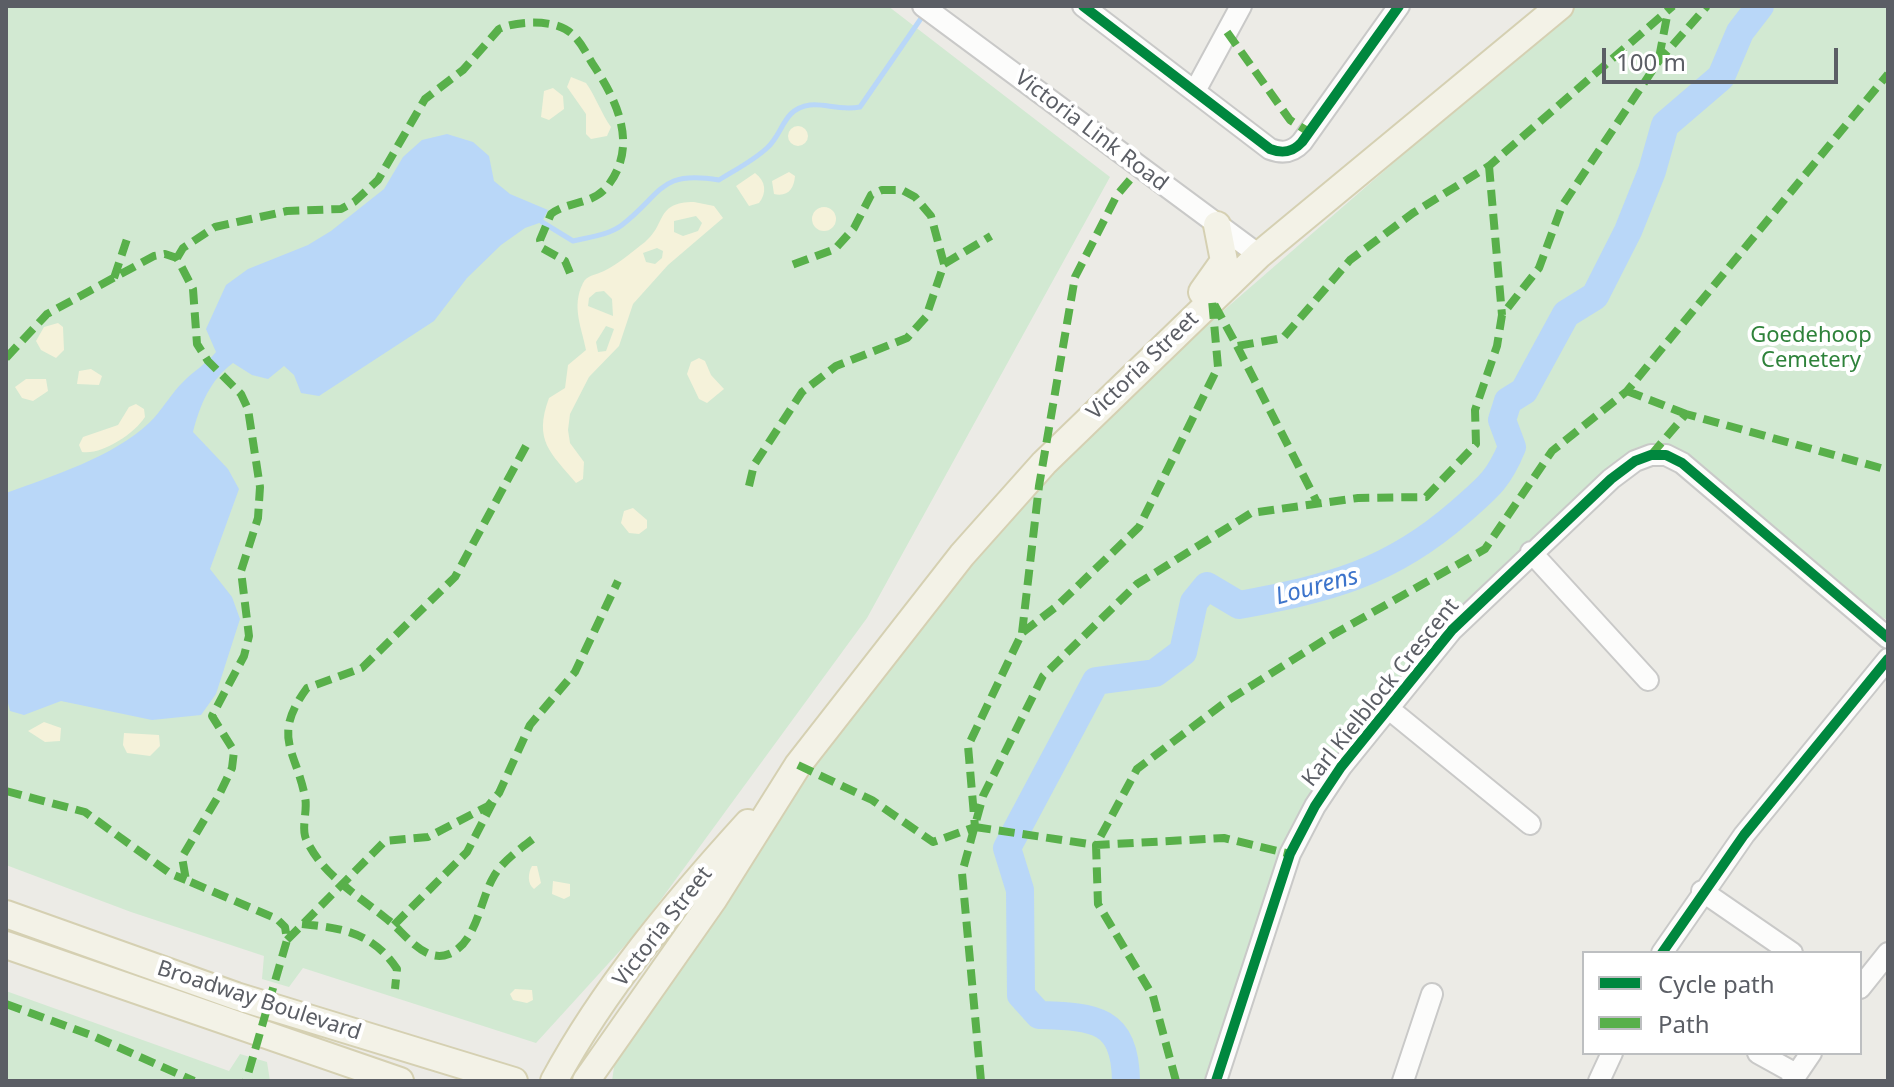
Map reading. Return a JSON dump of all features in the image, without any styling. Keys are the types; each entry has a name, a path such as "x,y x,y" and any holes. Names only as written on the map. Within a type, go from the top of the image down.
{"main road":[{"name":"Victoria Street","path":"586,1081 713,900 786,782 861,680 962,555 1044,463 1259,255 1560,6"},
{"path":"1154,355 1166,331 1219,273 1224,249 1217,225"},
{"name":"Victoria Street","path":"554,1081 572,1046 650,941 722,852 786,782"},
{"name":"Broadway Boulevard","path":"6,914 236,996 514,1081"},
{"name":"Broadway Boulevard","path":"6,945 400,1081"}],"street":[{"name":"Victoria Link Road","path":"923,6 1259,255"},
{"path":"1083,6 1270,149 1281,152 1293,150 1399,6"},
{"path":"1195,91 1234,9"},
{"name":"Karl Kielblock Crescent","path":"1216,1081 1290,854 1315,806 1452,630 1531,552 1635,461 1666,455 1682,463 1888,638"},
{"path":"1531,552 1648,680"},
{"path":"1663,951 1702,891 1888,659"},
{"path":"1389,709 1530,824"},
{"path":"1702,891 1789,951"},
{"path":"1862,986 1888,953"},
{"path":"1403,1081 1432,994"},
{"path":"1599,1081 1611,1055"},
{"path":"1761,1055 1794,1078 1810,1055"}],"green space":[{"path":"6,6 888,6 1110,177 867,618 638,931 536,1043 303,968 289,987 262,979 264,956 131,912 6,865"},
{"name":"Goedehoop Cemetery","path":"1574,6 1888,6 1888,620 1876,615 1679,450 1659,444 1640,447 1627,453 1465,603 1330,766 1290,831 1269,884 1206,1081 612,1081 615,1060 759,836 1012,511 1101,417"},
{"path":"6,991 229,1071 240,1054 267,1062 270,1081 6,1081"}],"sand":[{"path":"571,77 590,88 611,127 607,136 591,139 586,134 586,114 567,87"},
{"path":"553,88 563,96 564,109 549,120 541,117 544,91"},
{"path":"798,126 805,129 808,136 805,143 798,146 791,143 788,136 791,129"},
{"path":"789,172 795,176 792,188 787,193 774,194 772,181"},
{"path":"755,173 763,183 764,191 759,203 749,206 736,186"},
{"path":"682,203 714,206 723,218 668,265 633,304 619,346 589,377 570,414 568,430 570,443 584,462 583,479 576,483 552,454 543,425 549,398 565,388 568,365 586,350 578,317 578,300 583,283 645,242 667,210","holes":["696,216 702,223 698,231 683,236 674,232 674,221","657,248 663,251 662,258 655,264 646,262 643,253","604,291 612,299 613,316 588,306 589,298 596,292","606,326 614,329 606,351 598,352 596,342"]},
{"path":"824,207 833,210 836,219 833,228 824,231 815,228 812,219 815,210"},
{"path":"58,323 63,327 64,350 56,358 41,350 36,341 44,327"},
{"path":"699,358 705,361 711,375 724,389 707,403 699,399 687,374 691,362"},
{"path":"91,369 102,376 99,385 77,384 79,371"},
{"path":"26,379 46,379 48,391 33,401 22,398 15,387"},
{"path":"136,404 144,409 145,417 133,430 108,447 82,452 79,445 83,437 118,425 129,407"},
{"path":"633,508 647,520 647,528 639,534 629,533 621,523 624,511"},
{"path":"44,722 61,728 60,741 45,742 28,731"},
{"path":"124,733 159,735 160,746 150,756 127,753 123,745"},
{"path":"532,866 537,866 541,883 534,889 529,875"},
{"path":"553,881 570,884 570,896 564,899 552,894"},
{"path":"515,989 532,990 533,1000 527,1003 513,1000 510,994"}],"water":[{"path":"447,134 473,142 489,156 494,181 510,194 548,210 542,222 525,228 501,245 467,278 434,321 319,396 301,393 294,375 284,366 268,379 252,375 233,363 212,385 193,432 228,469 239,489 210,569 232,597 240,619 216,694 201,715 152,720 61,701 24,715 10,711 6,695 6,493 81,464 135,435 154,418 179,386 216,352 206,329 226,285 248,269 308,245 331,231 384,189 403,157 422,140"}],"waterway":[{"name":"Lourens","path":"1126,1081 1120,1044 1112,1033 1090,1020 1039,1015 1021,995 1020,890 1007,848 1096,681 1155,673 1183,652 1194,602 1207,586 1239,605 1302,592 1357,575 1383,564 1434,533 1485,490 1497,476 1512,447 1502,420 1508,401 1524,391 1566,314 1595,296 1628,231 1652,171 1665,125 1721,77 1740,32 1760,6"},
{"path":"542,222 573,241 605,233 622,225 673,181 684,178 719,180 750,161 773,142 789,116 801,107 860,107 922,17"}],"marked path":[{"path":"798,765 872,800 933,842 975,827 968,746 1022,633 1057,606 1139,527 1218,367 1212,300 1237,346 1283,338 1350,260 1413,213 1489,166 1673,6"},
{"path":"981,1081 962,873 983,796 1043,676 1137,584 1251,513 1358,498 1426,497 1476,444 1475,410 1497,346 1502,315 1539,268 1562,206 1658,62 1707,6"},
{"path":"1659,58 1668,11"},
{"path":"177,258 183,248 215,227 287,211 341,209 354,202 378,180 425,99 463,70 499,29 514,24 542,23 565,29 581,44 610,92 623,140 622,156 606,188 593,197 551,214 540,240 542,248 565,261 570,273"},
{"path":"1227,32 1290,120 1309,132"},
{"path":"1176,1081 1153,996 1098,904 1096,845 1137,769 1227,701 1334,634 1485,549 1552,451 1627,391 1888,74"},
{"path":"1489,166 1502,315"},
{"path":"1022,633 1039,486 1075,277 1117,195 1140,168"},
{"path":"749,486 754,465 802,392 836,366 907,338 926,317 944,264 931,216 915,197 902,190 882,190 871,195 854,228 835,249 789,266"},
{"path":"114,278 129,233"},
{"path":"944,264 991,236"},
{"path":"6,358 47,314 154,256 165,254 177,258 193,289 197,344 208,361 241,394 248,409 260,487 258,518 241,571 249,636 244,656 212,716 234,751 232,768 182,857 186,880 277,919 285,927 287,940 246,1081"},
{"path":"1237,346 1318,504"},
{"path":"1627,391 1686,414"},
{"path":"1651,455 1686,414 1888,470"},
{"path":"526,446 455,577 362,668 307,688 296,705 288,732 305,797 306,839 313,852 342,884 431,955 449,954 466,940 498,870 538,835"},
{"path":"287,940 385,841 428,837 488,806 499,793 530,725 575,672 618,581"},
{"path":"6,791 85,812 171,874 186,880"},
{"path":"394,925 467,852 493,802"},
{"path":"975,827 1096,845 1224,838 1290,854"},
{"path":"302,924 356,934 378,947 397,969 395,989"},
{"path":"6,1004 91,1035 194,1081"}],"cycle path":[{"path":"1083,6 1270,149 1283,152 1302,142 1399,6"},
{"path":"1216,1081 1290,854 1315,806 1341,767 1452,630 1611,479 1635,461 1651,455 1666,455 1682,463 1888,638"},
{"path":"1663,951 1744,835 1888,659"}]}
